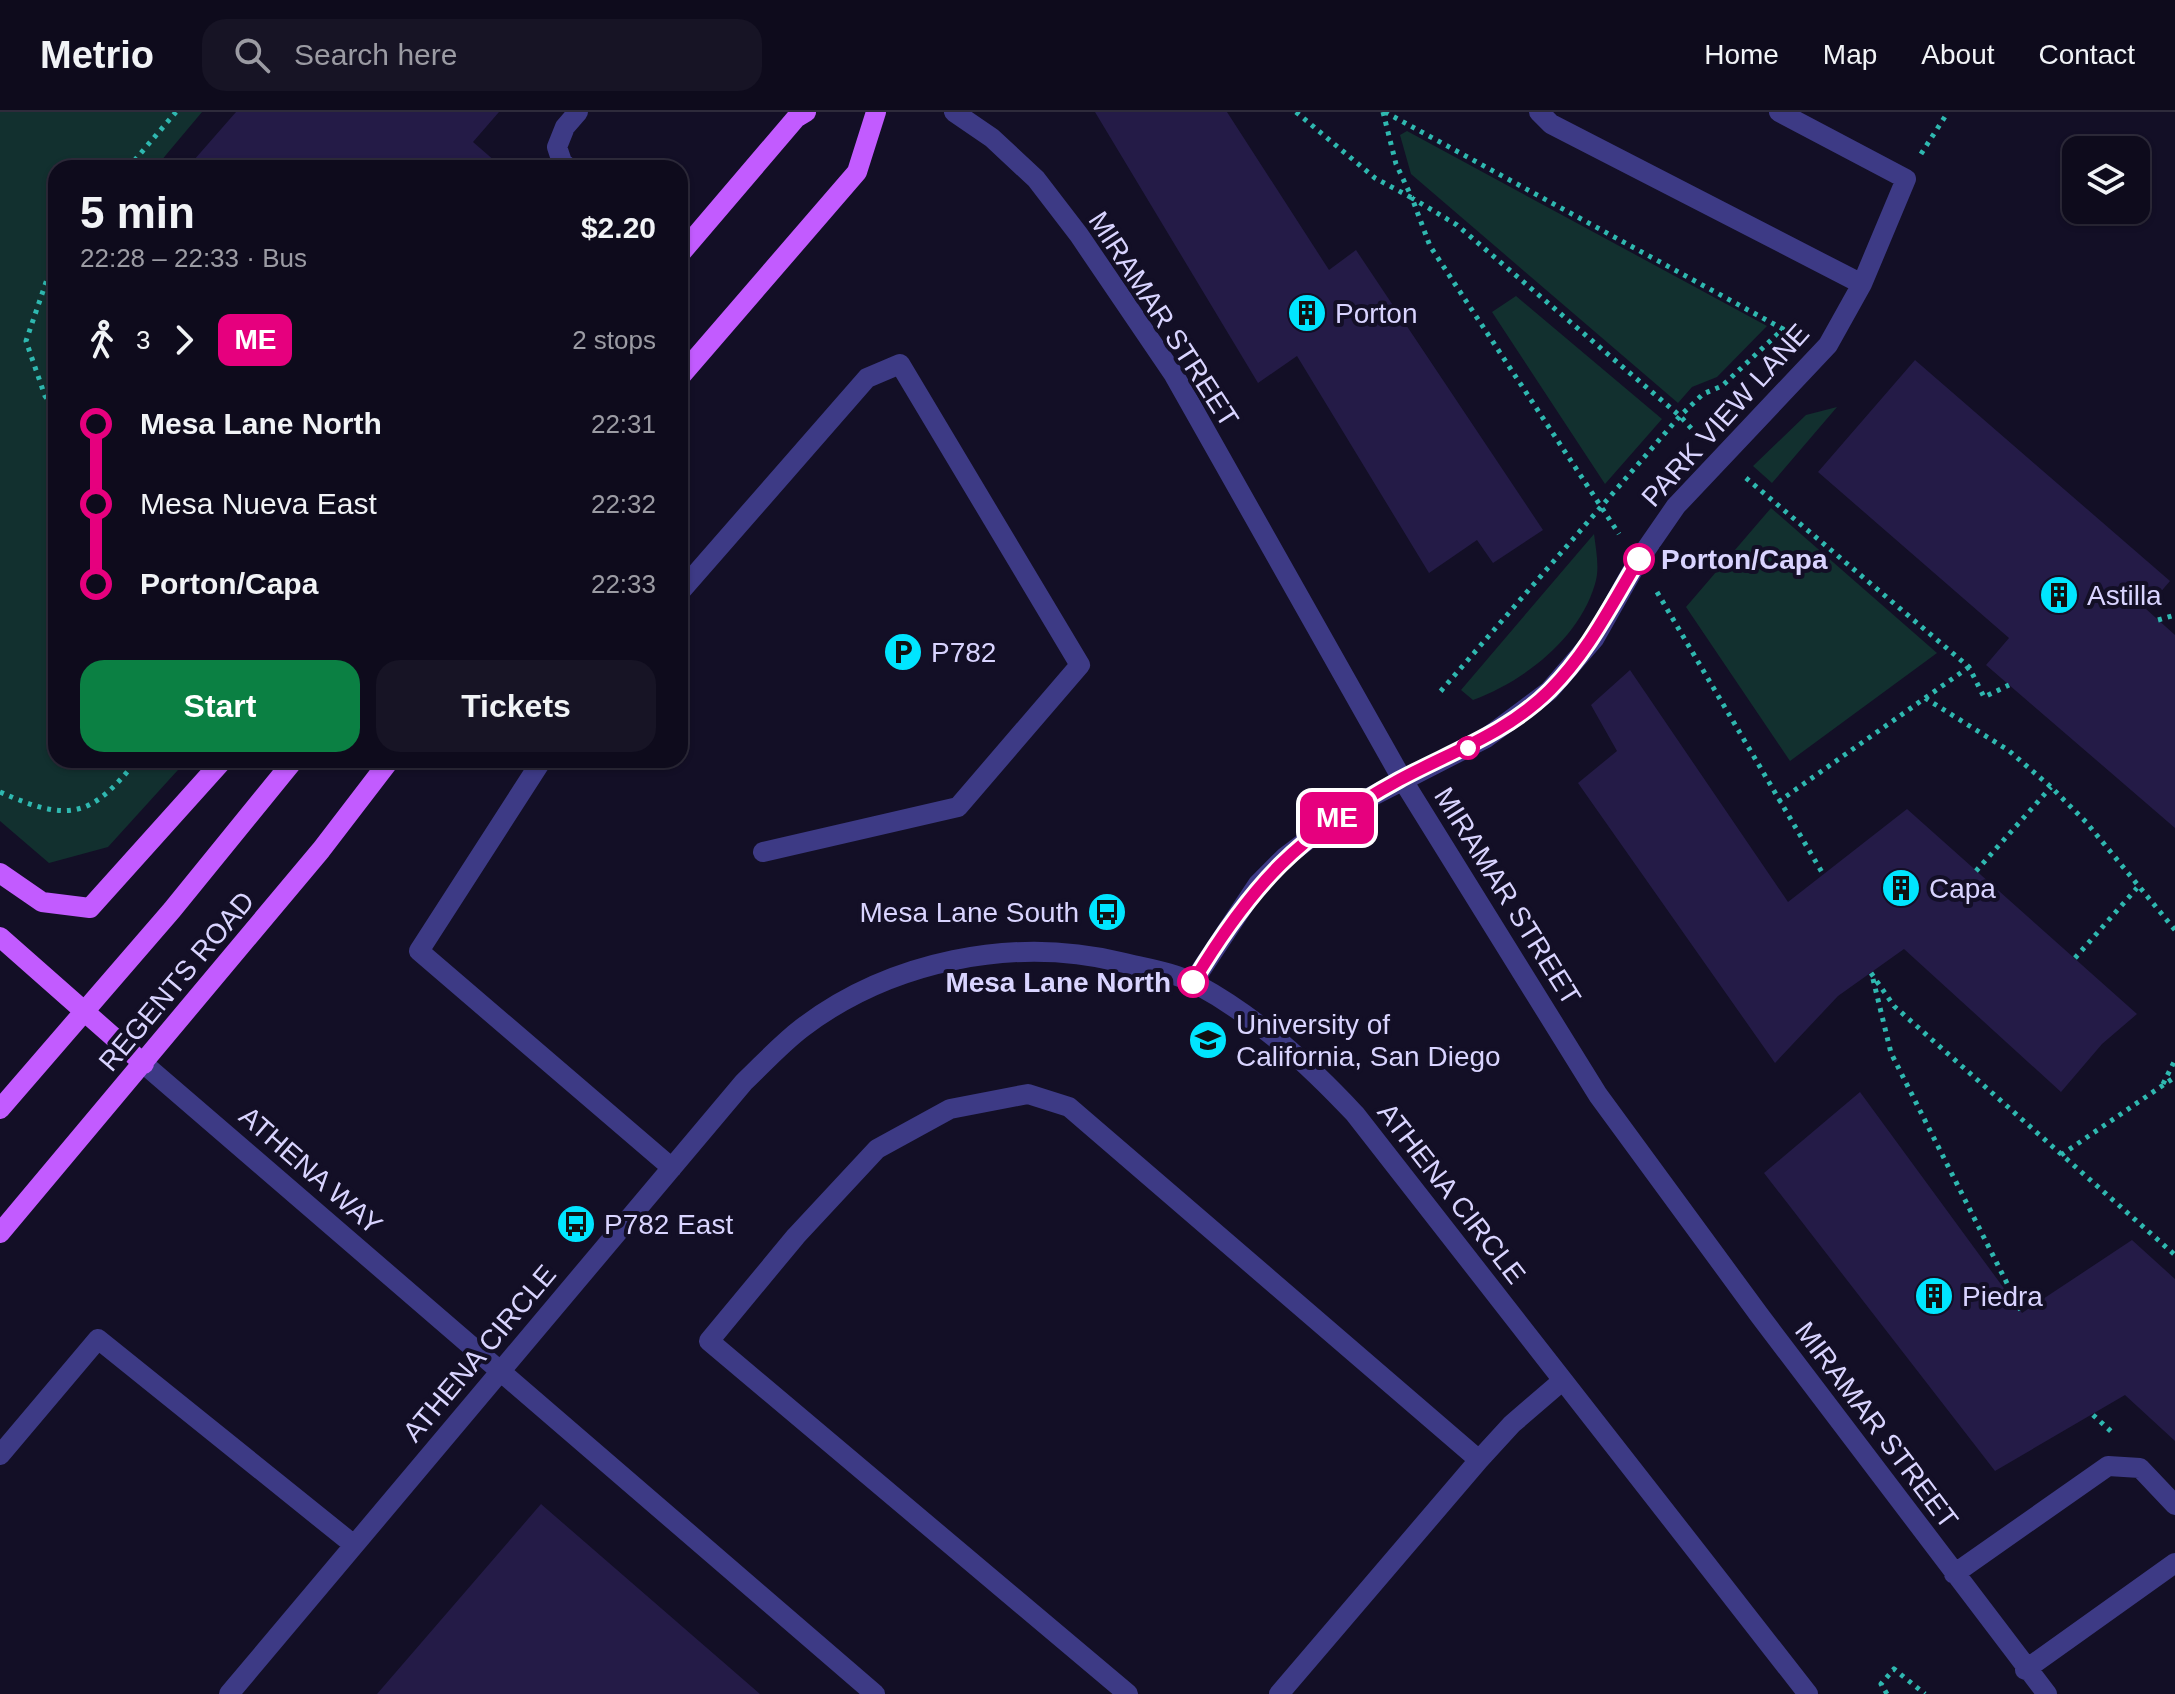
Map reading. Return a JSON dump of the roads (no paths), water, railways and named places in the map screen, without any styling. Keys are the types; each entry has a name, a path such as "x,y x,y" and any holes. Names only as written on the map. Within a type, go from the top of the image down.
{"main road":[{"path":"688,245 796,118 806,112"},
{"path":"688,367 857,172 876,112"},
{"path":"0,873 42,902 90,908 216,768"},
{"name":"REGENTS ROAD","path":"0,1109 287,768"},
{"name":"REGENTS ROAD","path":"0,1233 321,850 384,768"},
{"name":"ATHENA WAY","path":"0,937 144,1064"}],"street":[{"path":"561,160 557,147 565,127 578,112"},
{"name":"MIRAMAR STREET","path":"954,112 992,138 1036,179 1079,235 1165,362 1402,779 1598,1095 2025,1670 2047,1694"},
{"path":"1539,112 1551,124 1862,284"},
{"name":"PARK VIEW LANE","path":"1193,982 1258,884 1285,857 1349,809 1495,733 1549,691 1594,639 1638,561 1676,506 1828,345 1862,284 1906,179 1779,112"},
{"path":"688,583 867,378 900,364 1080,665 958,807 763,852"},
{"path":"537,768 419,951 672,1168"},
{"name":"ATHENA CIRCLE","path":"229,1694 744,1082 803,1027 880,983 961,957 1024,952 1079,954 1193,982 1249,1018 1303,1059 1355,1114 1808,1694"},
{"name":"ATHENA WAY","path":"144,1064 875,1694"},
{"path":"1128,1694 709,1341 796,1236 877,1149 950,1109 1028,1094 1069,1107 1479,1460"},
{"path":"0,1455 98,1339 354,1545"},
{"path":"1279,1694 1479,1460 1512,1424 1562,1381"},
{"path":"1954,1574 2108,1466 2140,1468 2175,1505"},
{"path":"2025,1670 2175,1563"}],"place":[{"name":"Porton","path":"1307,313"},
{"name":"Porton/Capa","path":"1639,559"},
{"name":"Astilla","path":"2059,595"},
{"name":"P782","path":"903,652"},
{"name":"Capa","path":"1901,888"},
{"name":"Mesa Lane South","path":"1107,912"},
{"name":"Mesa Lane North","path":"1193,982"},
{"name":"University of California, San Diego","path":"1208,1040"},
{"name":"P782 East","path":"576,1224"},
{"name":"Piedra","path":"1934,1296"}]}
